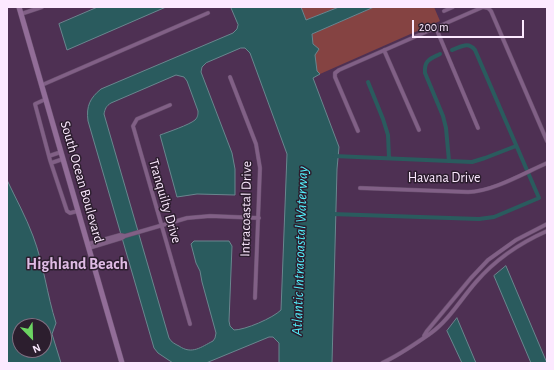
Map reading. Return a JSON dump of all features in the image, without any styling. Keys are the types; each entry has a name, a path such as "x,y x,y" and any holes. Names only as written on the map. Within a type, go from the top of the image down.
{"main road":[{"name":"South Ocean Boulevard","path":"19,7 122,363"}],"street":[{"path":"21,14 35,8 42,7"},
{"path":"444,11 453,7"},
{"path":"358,131 335,77 335,73 484,7 488,8 547,141"},
{"path":"42,84 208,13"},
{"path":"436,28 478,128"},
{"path":"384,50 419,130"},
{"name":"Intracoastal Drive","path":"230,77 258,151 260,175 255,298"},
{"path":"46,99 35,104 49,156 67,211 70,213 78,211"},
{"name":"Tranquilty Drive","path":"170,105 137,119 133,126 190,324"},
{"path":"49,156 61,152"},
{"path":"51,163 63,159"},
{"name":"Havana Drive","path":"360,188 472,192 486,190 547,164"},
{"path":"89,246 176,220 198,217 259,218"},
{"path":"424,337 427,331 479,269 496,254 520,237 547,224"},
{"path":"382,363 412,347 431,333 447,317 489,268 524,243 547,231"},
{"path":"520,237 524,243"}],"shaded area":[{"path":"301,7 339,7 306,20"},
{"path":"374,7 434,7 440,21 320,74 317,71 312,34"}],"water":[{"path":"98,7 166,7 67,50 59,24"},
{"name":"Atlantic Intracoastal Waterway","path":"231,7 301,7 306,20 339,7 374,7 312,34 313,44 319,49 315,55 317,71 320,74 313,78 339,147 337,169 332,363 279,363 279,343 273,337 269,337 206,363 173,363 158,353 154,348 88,121 88,107 94,96 101,89 233,33 237,29 238,25","holes":["241,48 245,48 250,53 287,154 281,310 259,323 234,330 230,326 229,321 232,246 229,241 194,241 191,244 196,263 200,271 216,333 213,341 200,348 188,350 175,344 169,338 104,114 106,108 111,103 176,75 184,77 187,81 198,111 197,117 188,124 160,135 177,197 197,194 235,195 235,169 232,153 201,72 202,67 206,63"]},
{"path":"7,180 37,247 56,323 52,334 61,363 7,363"},
{"path":"506,266 547,363 531,363 494,276"},
{"path":"457,318 476,363 462,363 447,331"}],"waterway":[{"path":"332,214 479,219 494,217 539,198 475,50 467,45 452,50"},
{"path":"440,54 428,60 425,73 443,116 446,128 449,161"},
{"path":"368,82 388,135 389,158"},
{"path":"334,156 472,162 516,146"}],"district":[{"name":"Highland Beach","path":"77,264"}]}
